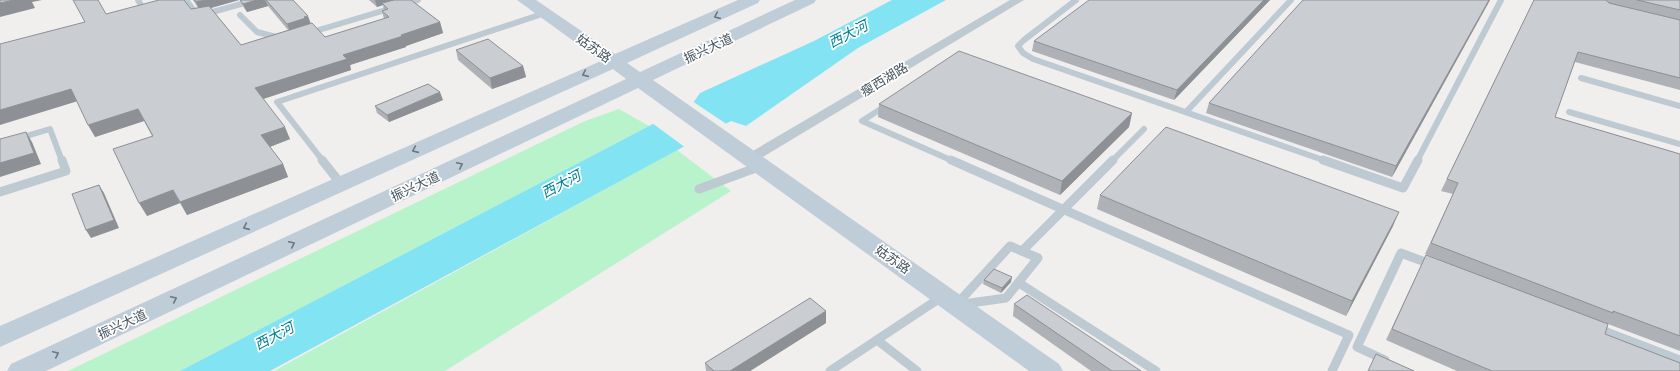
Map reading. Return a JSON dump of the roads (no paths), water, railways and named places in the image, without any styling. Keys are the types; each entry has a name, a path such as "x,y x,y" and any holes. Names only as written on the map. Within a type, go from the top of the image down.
{"main road":[{"name":"姑苏路","path":"525,0 750,157 1050,371"},
{"name":"振兴大道","path":"0,337 752,0"},
{"name":"振兴大道","path":"21,371 808,0"}],"street":[{"name":"瘦西湖路","path":"750,157 1018,0"}],"lane":[{"path":"138,0 145,12"},
{"path":"186,0 198,16 256,0"},
{"path":"302,35 418,0"},
{"path":"1076,0 1024,40 1018,46 1022,53 1033,59 1403,188 1501,0"},
{"path":"1281,0 1290,1"},
{"path":"1186,112 1290,1"},
{"path":"341,184 277,102 545,13"},
{"path":"240,15 257,32 277,38 290,37"},
{"path":"1581,78 1680,106"},
{"path":"894,100 862,121 1349,335 1332,371"},
{"path":"1569,112 1680,144"},
{"path":"0,144 50,129 66,171 0,192"},
{"path":"1022,251 1144,129"},
{"path":"699,189 750,157"},
{"path":"830,371 877,340 950,300 1010,246 1038,258 1006,298 950,300"},
{"path":"1398,365 1357,347 1401,253 1445,270"},
{"path":"1018,283 1156,371"},
{"path":"1585,323 1680,360"},
{"path":"877,340 917,371"}],"water":[{"name":"西大河","path":"892,0 946,0 858,48 746,126 731,121 270,371 180,371 693,103 700,93 814,41"}]}
